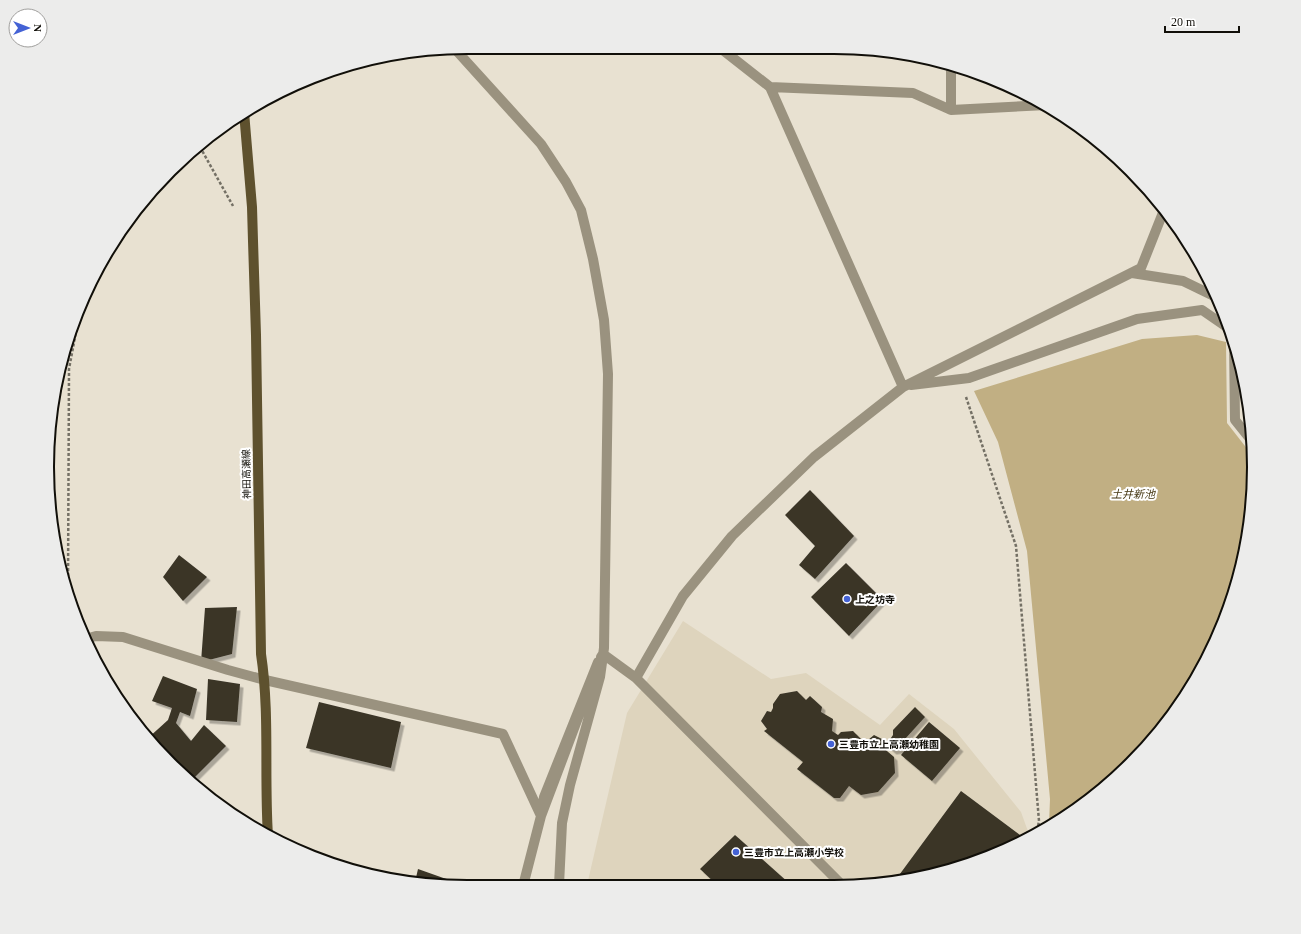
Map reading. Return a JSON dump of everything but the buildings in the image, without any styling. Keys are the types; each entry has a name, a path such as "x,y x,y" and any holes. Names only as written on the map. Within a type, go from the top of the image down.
{"main road":[{"name":"神田高瀬線","path":"245,120 252,214 256,342 261,654 265,680 268,829"}],"street":[{"path":"460,54 541,144 566,182 581,210 593,259 604,320 608,374 602,656 600,677 570,785 562,823 559,880"},
{"path":"728,54 770,87 903,386"},
{"path":"951,71 951,110"},
{"path":"770,87 913,93 951,110 1034,106"},
{"path":"636,678 682,596 732,536 814,458 903,386 1141,268 1162,216"},
{"path":"1132,273 1183,281 1208,293"},
{"path":"903,386 969,378 1137,319 1202,310 1221,323"},
{"path":"1234,366 1235,420 1245,433"},
{"path":"91,637 96,636 123,637 265,680 503,734 541,816"},
{"path":"602,656 636,678 838,880"},
{"path":"524,880 541,816 544,798 602,656"}],"path":[{"path":"202,150 234,208"},
{"path":"68,574 70,369 76,334"},
{"path":"960,379 1016,546 1039,821 1038,826"}],"shaded area":[{"path":"683,621 771,679 806,673 880,725 909,694 954,729 1021,812 1028,831 992,849 941,866 915,872 861,879 588,880 627,713"}],"water":[{"name":"土井新池","path":"1197,335 1226,342 1227,423 1246,448 1246,494 1239,548 1233,574 1216,625 1192,674 1162,718 1145,739 1106,778 1085,795 1049,819 1050,799 1027,551 998,442 974,391 1142,339"}],"place":[{"name":"上之坊寺","path":"847,599"},
{"name":"三豊市立上高瀬幼稚園","path":"831,744"},
{"name":"三豊市立上高瀬小学校","path":"736,852"}]}
